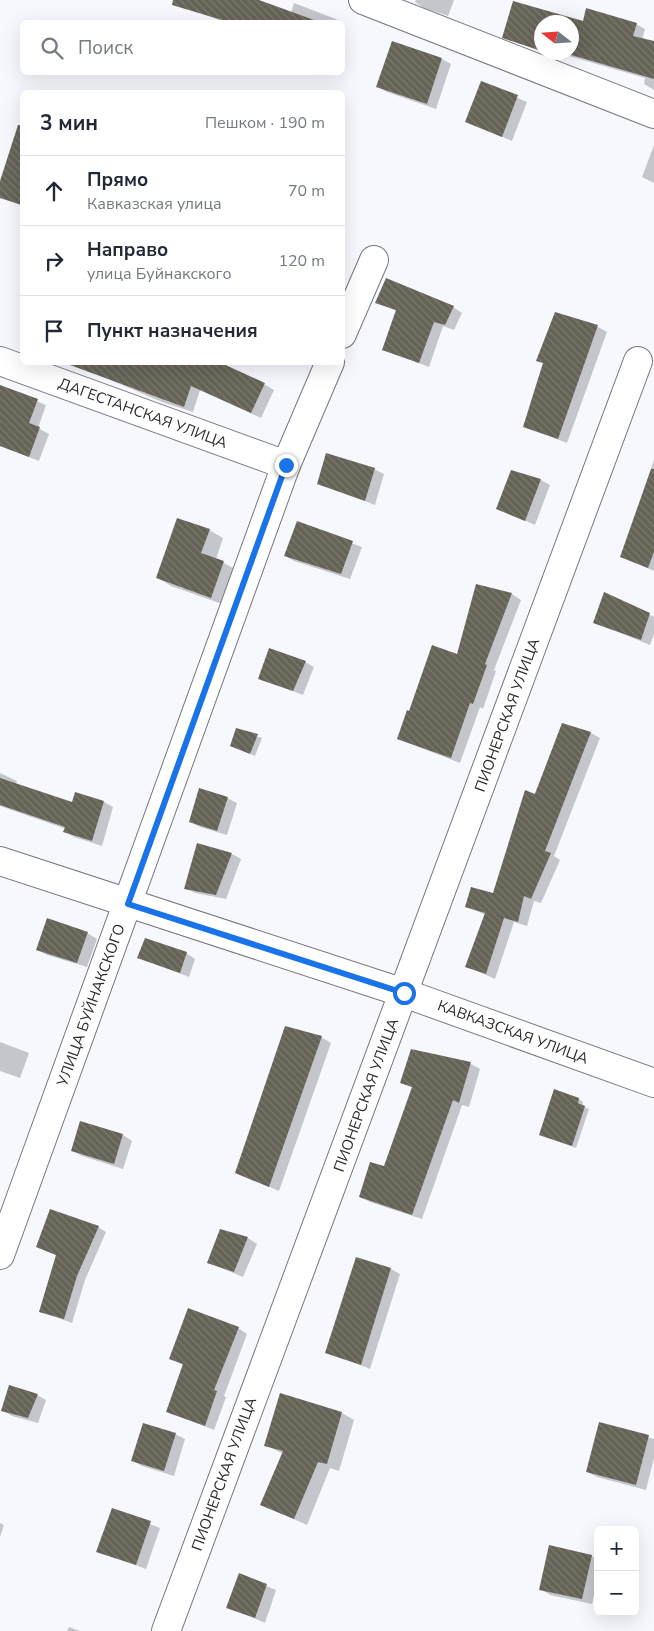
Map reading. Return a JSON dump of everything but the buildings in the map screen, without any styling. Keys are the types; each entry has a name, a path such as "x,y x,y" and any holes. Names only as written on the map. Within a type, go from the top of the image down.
{"street":[{"path":"363,0 654,114"},
{"path":"345,327 374,260"},
{"name":"ДАГЕСТАНСКАЯ УЛИЦА","path":"0,361 286,465"},
{"name":"ПИОНЕРСКАЯ УЛИЦА","path":"166,1631 638,361"},
{"name":"УЛИЦА БУЙНАКСКОГО","path":"0,1255 286,465 329,365"},
{"name":"КАВКАЗСКАЯ УЛИЦА","path":"0,861 404,993 654,1083"}],"route":[{"path":"286,465 128,904 404,993"}]}
